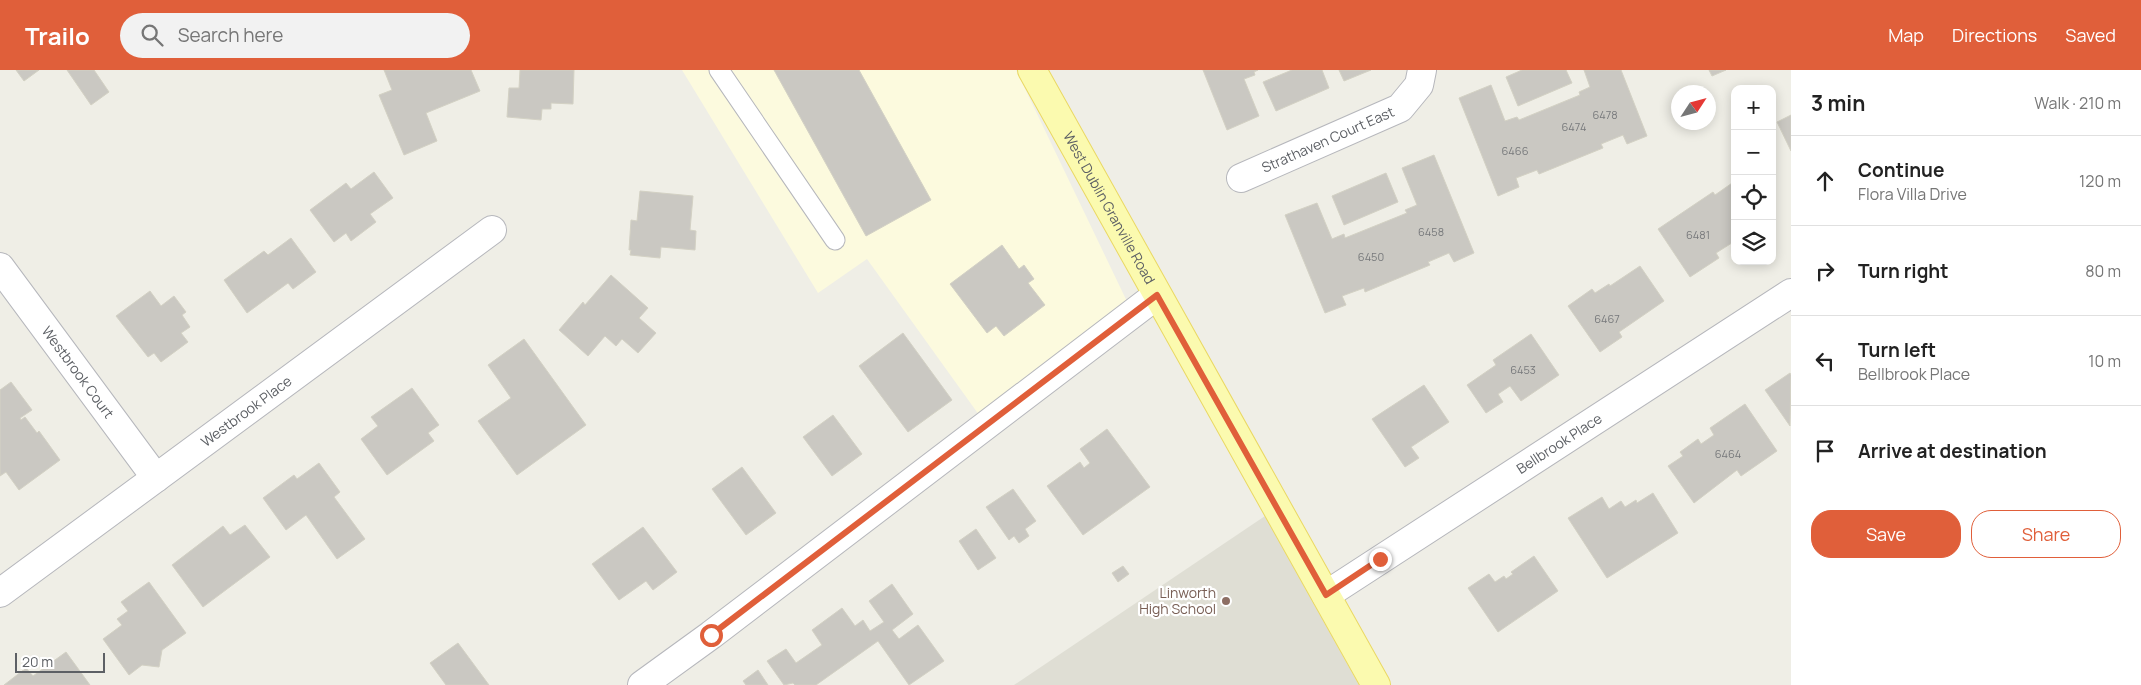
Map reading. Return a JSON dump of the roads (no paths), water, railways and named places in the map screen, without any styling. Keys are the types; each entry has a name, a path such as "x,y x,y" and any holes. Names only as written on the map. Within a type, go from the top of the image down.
{"main road":[{"name":"West Dublin Granville Road","path":"1032,70 1376,685"}],"street":[{"name":"Strathaven Court East","path":"1241,178 1400,108 1419,85 1422,70"},
{"name":"Westbrook Place","path":"0,593 492,230"},
{"name":"Westbrook Court","path":"0,268 156,478"},
{"name":"Bellbrook Place","path":"1326,595 1791,293"},
{"path":"642,685 734,618 1157,295"}],"lane":[{"path":"719,70 834,240"}],"place":[{"name":"Linworth High School","path":"1226,601"}]}
